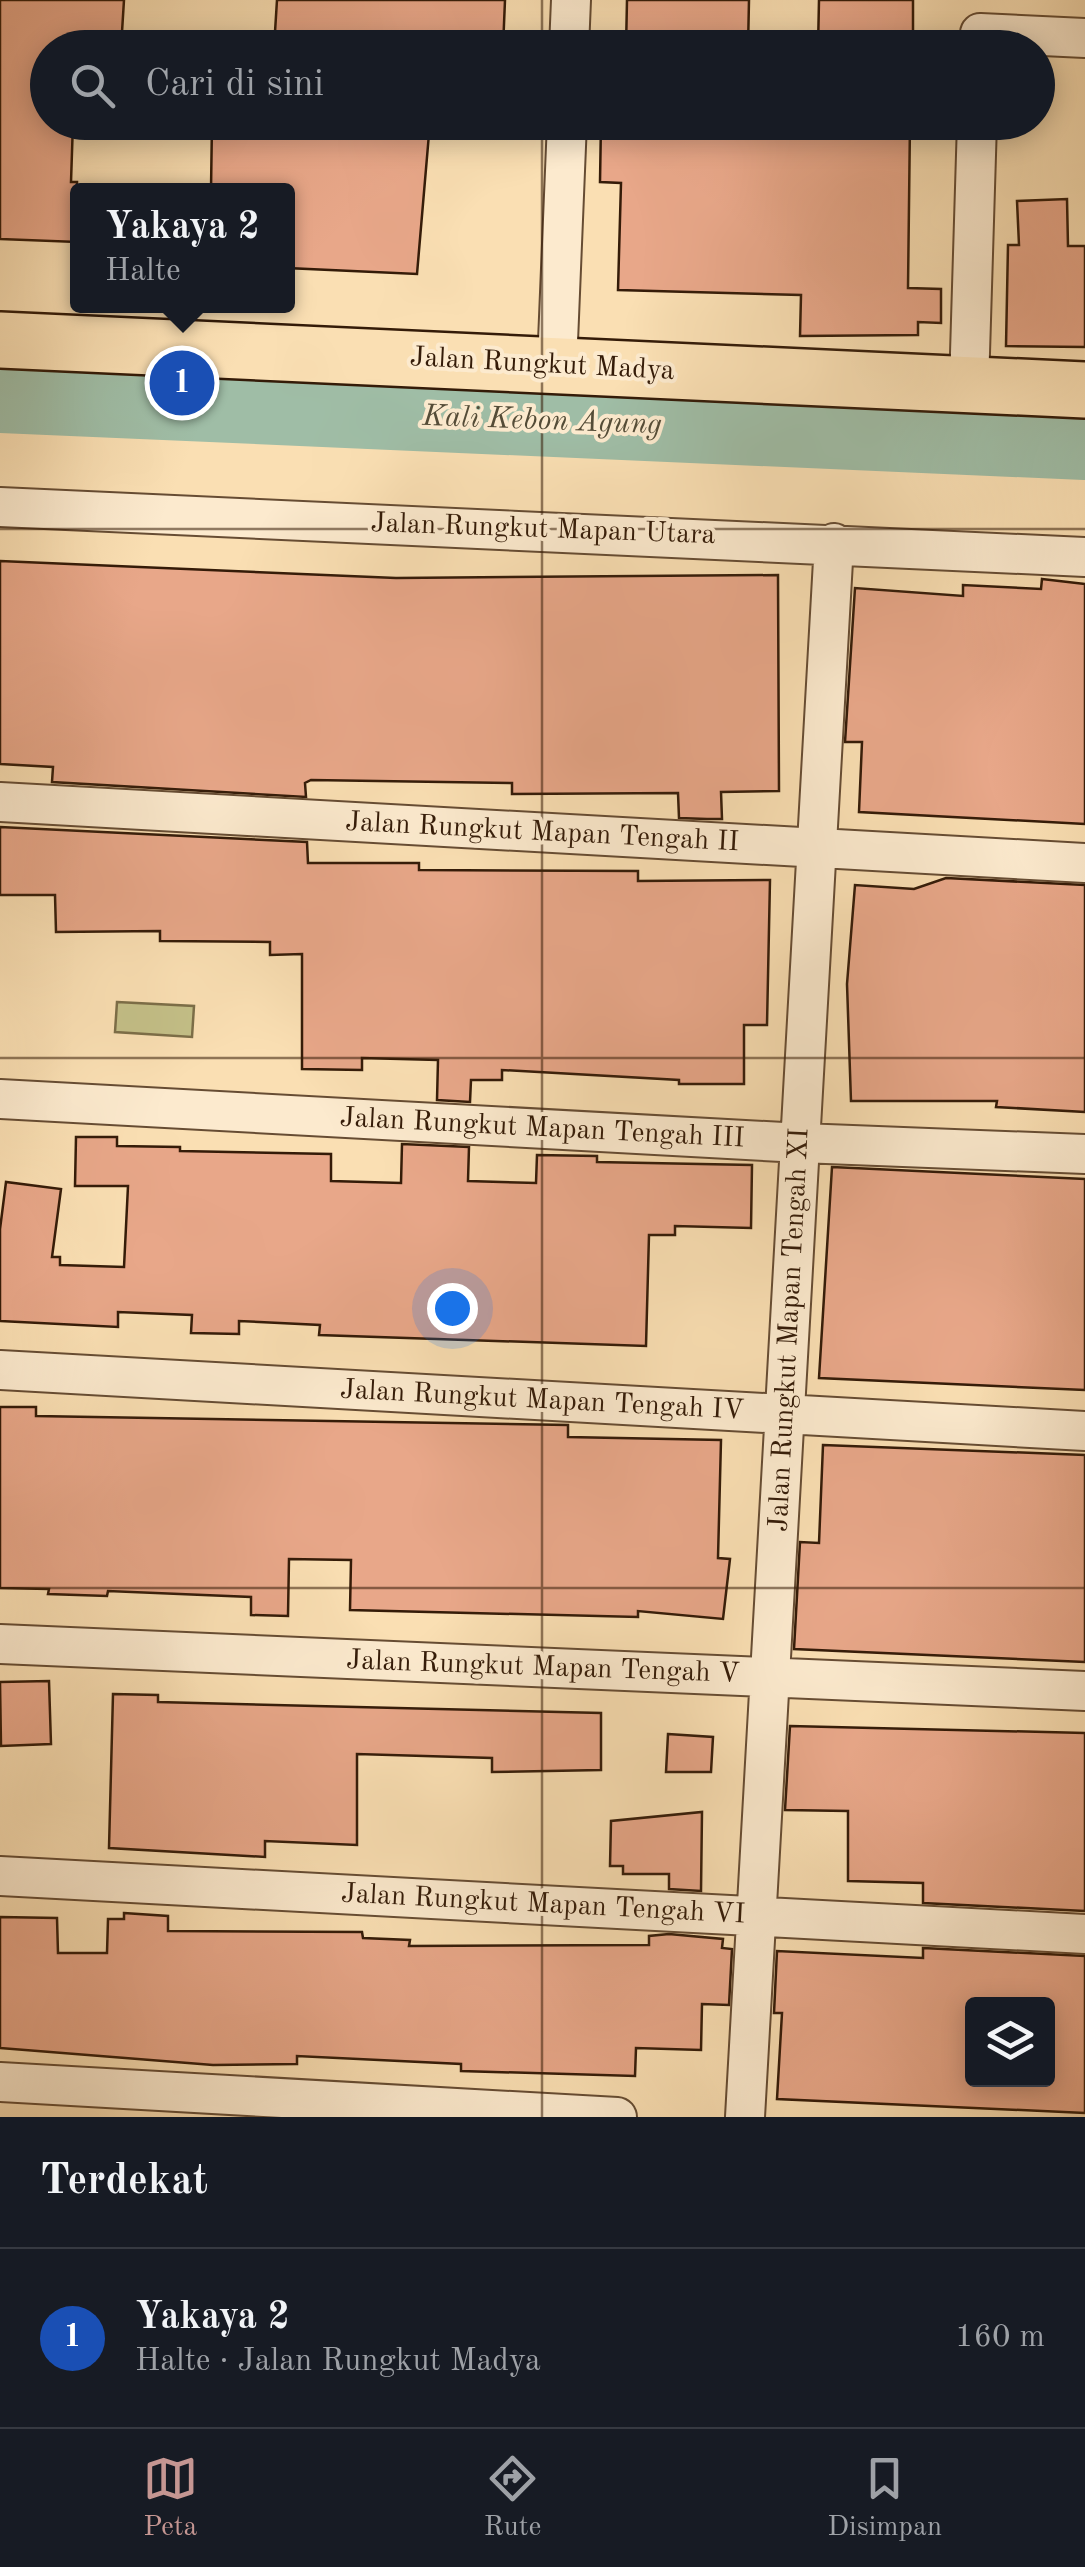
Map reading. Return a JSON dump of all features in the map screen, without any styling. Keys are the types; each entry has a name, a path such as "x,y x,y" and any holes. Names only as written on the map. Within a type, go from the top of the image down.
{"main road":[{"name":"Jalan Rungkut Madya","path":"0,340 1085,390"}],"street":[{"path":"570,30 571,0"},
{"path":"980,27 1009,30"},
{"path":"1055,35 1085,38"},
{"path":"557,366 565,140"},
{"path":"970,386 977,140"},
{"name":"Jalan Rungkut Mapan Utara","path":"0,507 1085,556"},
{"name":"Jalan Rungkut Mapan Tengah XI","path":"745,2117 834,543"},
{"name":"Jalan Rungkut Mapan Tengah II","path":"0,802 1085,862"},
{"name":"Jalan Rungkut Mapan Tengah III","path":"0,1099 800,1143 1085,1154"},
{"name":"Jalan Rungkut Mapan Tengah IV","path":"0,1370 1085,1431"},
{"name":"Jalan Rungkut Mapan Tengah V","path":"0,1644 1085,1692"},
{"name":"Jalan Rungkut Mapan Tengah VI","path":"0,1876 1085,1934"},
{"path":"0,2082 618,2117"}],"shaded area":[{"path":"117,1002 194,1006 192,1037 115,1032"}],"building":[{"path":"0,0 124,0 122,30 30,30 30,140 72,140 71,182 77,183 70,183 70,242 0,239"},
{"path":"277,0 505,0 504,30 275,30"},
{"path":"627,0 749,0 748,30 626,30"},
{"path":"819,0 913,0 913,30 818,30"},
{"path":"212,140 428,140 417,274 295,268 295,183 211,183"},
{"path":"601,140 910,140 908,288 941,289 941,323 918,322 918,335 800,336 801,295 618,290 621,183 600,182"},
{"path":"1067,199 1068,246 1085,246 1085,347 1006,346 1008,245 1019,245 1017,201"},
{"path":"0,561 396,578 778,575 779,791 721,792 722,819 707,819 679,818 678,793 512,794 512,783 311,780 305,783 306,797 52,782 53,767 0,764"},
{"path":"1042,579 1085,584 1085,824 859,812 862,742 845,742 855,588 963,596 963,585 1041,589"},
{"path":"0,827 307,842 308,863 419,863 419,870 638,871 638,881 770,880 767,1025 744,1025 744,1084 679,1084 679,1080 502,1070 502,1080 471,1080 470,1102 437,1100 438,1060 362,1058 362,1070 302,1069 302,954 270,955 270,942 160,941 160,931 56,932 55,895 0,895"},
{"path":"946,878 1085,885 1085,1112 996,1107 997,1101 851,1101 847,984 855,885 914,889"},
{"path":"76,1137 117,1137 117,1146 180,1147 180,1151 331,1154 331,1181 401,1183 402,1144 469,1147 468,1181 536,1183 537,1155 597,1156 597,1162 752,1165 751,1228 675,1226 675,1235 649,1235 646,1346 319,1335 320,1325 239,1321 239,1334 191,1333 192,1315 118,1312 118,1327 0,1321 0,1229 6,1182 61,1189 52,1257 60,1257 60,1265 124,1267 128,1186 75,1186"},
{"path":"832,1167 1085,1179 1085,1390 819,1378"},
{"path":"0,1407 36,1407 36,1416 568,1425 568,1437 721,1440 718,1558 730,1559 723,1619 638,1611 638,1617 350,1610 351,1560 289,1559 288,1616 251,1615 251,1597 108,1591 107,1596 48,1594 49,1589 0,1588"},
{"path":"823,1445 1085,1455 1085,1662 794,1649 800,1542 819,1543"},
{"path":"49,1681 51,1744 1,1746 0,1682"},
{"path":"113,1694 158,1695 158,1702 601,1713 601,1770 492,1772 492,1758 357,1754 357,1845 265,1841 265,1857 109,1848"},
{"path":"790,1726 1085,1733 1085,1911 923,1903 923,1883 848,1881 848,1811 785,1810"},
{"path":"668,1734 713,1737 711,1772 666,1772"},
{"path":"702,1812 701,1891 669,1889 669,1874 623,1874 623,1866 610,1866 611,1821"},
{"path":"124,1913 168,1916 168,1931 362,1932 363,1938 410,1940 409,1946 649,1945 649,1936 669,1934 723,1939 722,1948 732,1949 729,2005 702,2004 701,2050 636,2048 635,2076 461,2071 461,2064 297,2056 297,2064 213,2065 0,2048 0,1917 57,1918 58,1953 107,1953 108,1919 124,1919"},
{"path":"923,1948 1085,1956 1085,2113 777,2099 782,2013 774,2013 777,1951 923,1958"}],"waterway":[{"name":"Kali Kebon Agung","path":"0,397 1085,444"}],"place":[{"name":"Yakaya 2","path":"182,383"}]}
